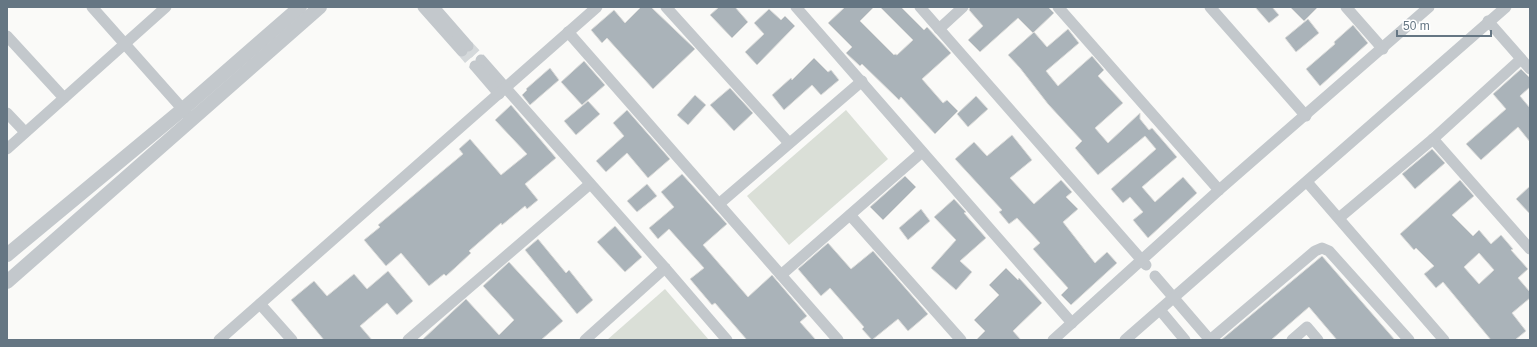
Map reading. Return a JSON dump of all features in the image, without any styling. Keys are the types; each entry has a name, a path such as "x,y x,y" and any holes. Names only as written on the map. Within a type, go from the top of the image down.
{"street":[{"path":"92,7 187,114"},
{"path":"7,149 166,7"},
{"path":"7,282 300,7"},
{"path":"7,256 320,7"},
{"path":"423,7 465,48 434,7"},
{"path":"219,340 597,7"},
{"path":"666,7 789,144"},
{"path":"796,7 1072,323"},
{"path":"920,7 1144,263"},
{"path":"939,28 963,7"},
{"path":"1058,7 1220,190"},
{"path":"1210,7 1306,116"},
{"path":"1346,7 1383,49"},
{"path":"1053,340 1144,263 1220,190 1383,49 1429,7"},
{"path":"1125,340 1307,182 1488,21 1506,7"},
{"path":"1488,21 1530,69"},
{"path":"568,32 720,203 838,340"},
{"path":"7,36 64,98"},
{"path":"1339,218 1433,139 1521,58"},
{"path":"478,63 502,91 590,184 727,340"},
{"path":"720,203 862,81"},
{"path":"7,113 25,132"},
{"path":"1433,139 1530,249"},
{"path":"781,275 922,152"},
{"path":"1307,182 1444,340"},
{"path":"408,340 590,184"},
{"path":"850,215 961,340"},
{"path":"1155,276 1210,340 1315,250 1322,248 1329,251 1409,340"},
{"path":"585,340 665,268"},
{"path":"260,304 292,340"},
{"path":"1160,310 1185,340"},
{"path":"1292,340 1307,326 1318,340"}],"shaded area":[{"path":"846,110 888,159 789,245 747,196"},
{"path":"665,289 709,340 607,340"}],"building":[{"path":"641,7 651,7 695,49 653,89 607,38 602,43 591,30 614,10 625,23"},
{"path":"719,7 735,7 748,22 732,38 710,15"},
{"path":"845,7 874,7 860,21 894,55 897,55 913,40 880,7 901,7 924,30 927,27 951,53 922,79 943,103 947,100 958,111 935,134 901,97 899,100 862,64 860,66 846,53 852,47 828,23"},
{"path":"970,7 1048,7 1054,13 1033,33 1018,18 980,52 968,40 983,26 969,10"},
{"path":"1255,7 1272,7 1279,15 1269,23"},
{"path":"1290,7 1318,7 1304,21"},
{"path":"769,9 781,20 785,16 795,26 757,65 745,52 764,34 754,23"},
{"path":"1308,19 1319,33 1296,52 1285,38"},
{"path":"1353,25 1368,43 1320,86 1306,69 1335,44 1334,42"},
{"path":"1068,29 1079,43 1046,71 1058,86 1092,56 1104,70 1098,76 1123,103 1095,128 1108,143 1140,113 1140,119 1149,130 1152,128 1177,157 1142,187 1155,202 1183,177 1197,193 1148,238 1133,220 1143,212 1130,197 1123,203 1111,189 1156,149 1145,136 1098,175 1075,148 1082,141 1048,104 1008,55 1034,32 1047,47"},
{"path":"814,58 828,72 831,70 839,80 821,95 812,85 784,110 772,95 791,78 792,80"},
{"path":"584,61 605,85 582,105 561,82"},
{"path":"550,68 559,80 530,105 522,95 527,90 526,89"},
{"path":"1521,69 1530,78 1530,87 1520,96 1530,108 1530,142 1518,127 1481,160 1466,144 1506,109 1493,94"},
{"path":"730,88 753,113 734,131 710,105"},
{"path":"695,95 706,105 688,125 677,115"},
{"path":"976,96 988,109 968,127 957,114"},
{"path":"588,101 600,114 576,135 564,121"},
{"path":"511,105 556,158 525,184 538,200 527,209 525,206 502,225 501,223 469,251 471,253 446,276 444,274 429,286 401,253 386,266 364,240 380,227 378,225 463,154 459,149 470,139 501,175 527,154 495,120"},
{"path":"627,110 670,159 648,178 627,153 606,172 596,161 624,136 613,123"},
{"path":"1012,135 1032,160 1010,178 1034,204 1061,180 1072,192 1066,197 1078,209 1063,222 1095,263 1107,252 1117,263 1071,305 1061,295 1068,288 1033,249 1040,243 1017,218 1009,224 999,212 1002,210 955,159 974,142 987,156"},
{"path":"1432,149 1445,163 1415,189 1402,174"},
{"path":"682,174 727,224 703,245 748,297 772,275 807,316 800,322 816,340 747,340 715,303 712,305 690,279 704,268 669,229 658,239 649,228 674,207 661,192"},
{"path":"905,176 916,187 883,220 870,207"},
{"path":"1460,180 1474,196 1452,215 1473,236 1479,230 1491,244 1501,235 1513,249 1511,250 1528,269 1518,278 1530,292 1530,298 1512,313 1526,331 1515,340 1491,340 1443,282 1436,288 1424,274 1434,266 1416,248 1414,250 1400,234","holes":["1479,253 1494,270 1479,284 1464,267"]},
{"path":"647,184 657,196 637,212 627,201"},
{"path":"1530,186 1530,214 1516,199"},
{"path":"954,199 986,238 960,261 972,272 956,290 931,268 956,240 934,217"},
{"path":"921,209 930,221 908,240 899,228"},
{"path":"615,226 642,257 625,272 597,242"},
{"path":"538,239 566,273 569,270 593,300 577,314 525,250"},
{"path":"828,243 851,269 873,251 928,314 908,331 898,319 872,340 862,329 864,327 830,288 821,296 798,269"},
{"path":"1322,256 1395,340 1337,340 1309,307 1271,340 1221,340"},
{"path":"509,262 563,321 541,340 422,340 466,299 499,335 514,320 483,286"},
{"path":"1006,268 1018,280 1019,278 1042,303 1013,331 1021,340 976,340 985,331 974,320 999,295 989,285"},
{"path":"388,271 413,301 397,315 387,303 360,326 372,340 324,340 291,300 314,281 327,296 354,274 367,289"}],"tunnel":[{"path":"468,46 481,60"},
{"path":"462,51 475,66"}]}
